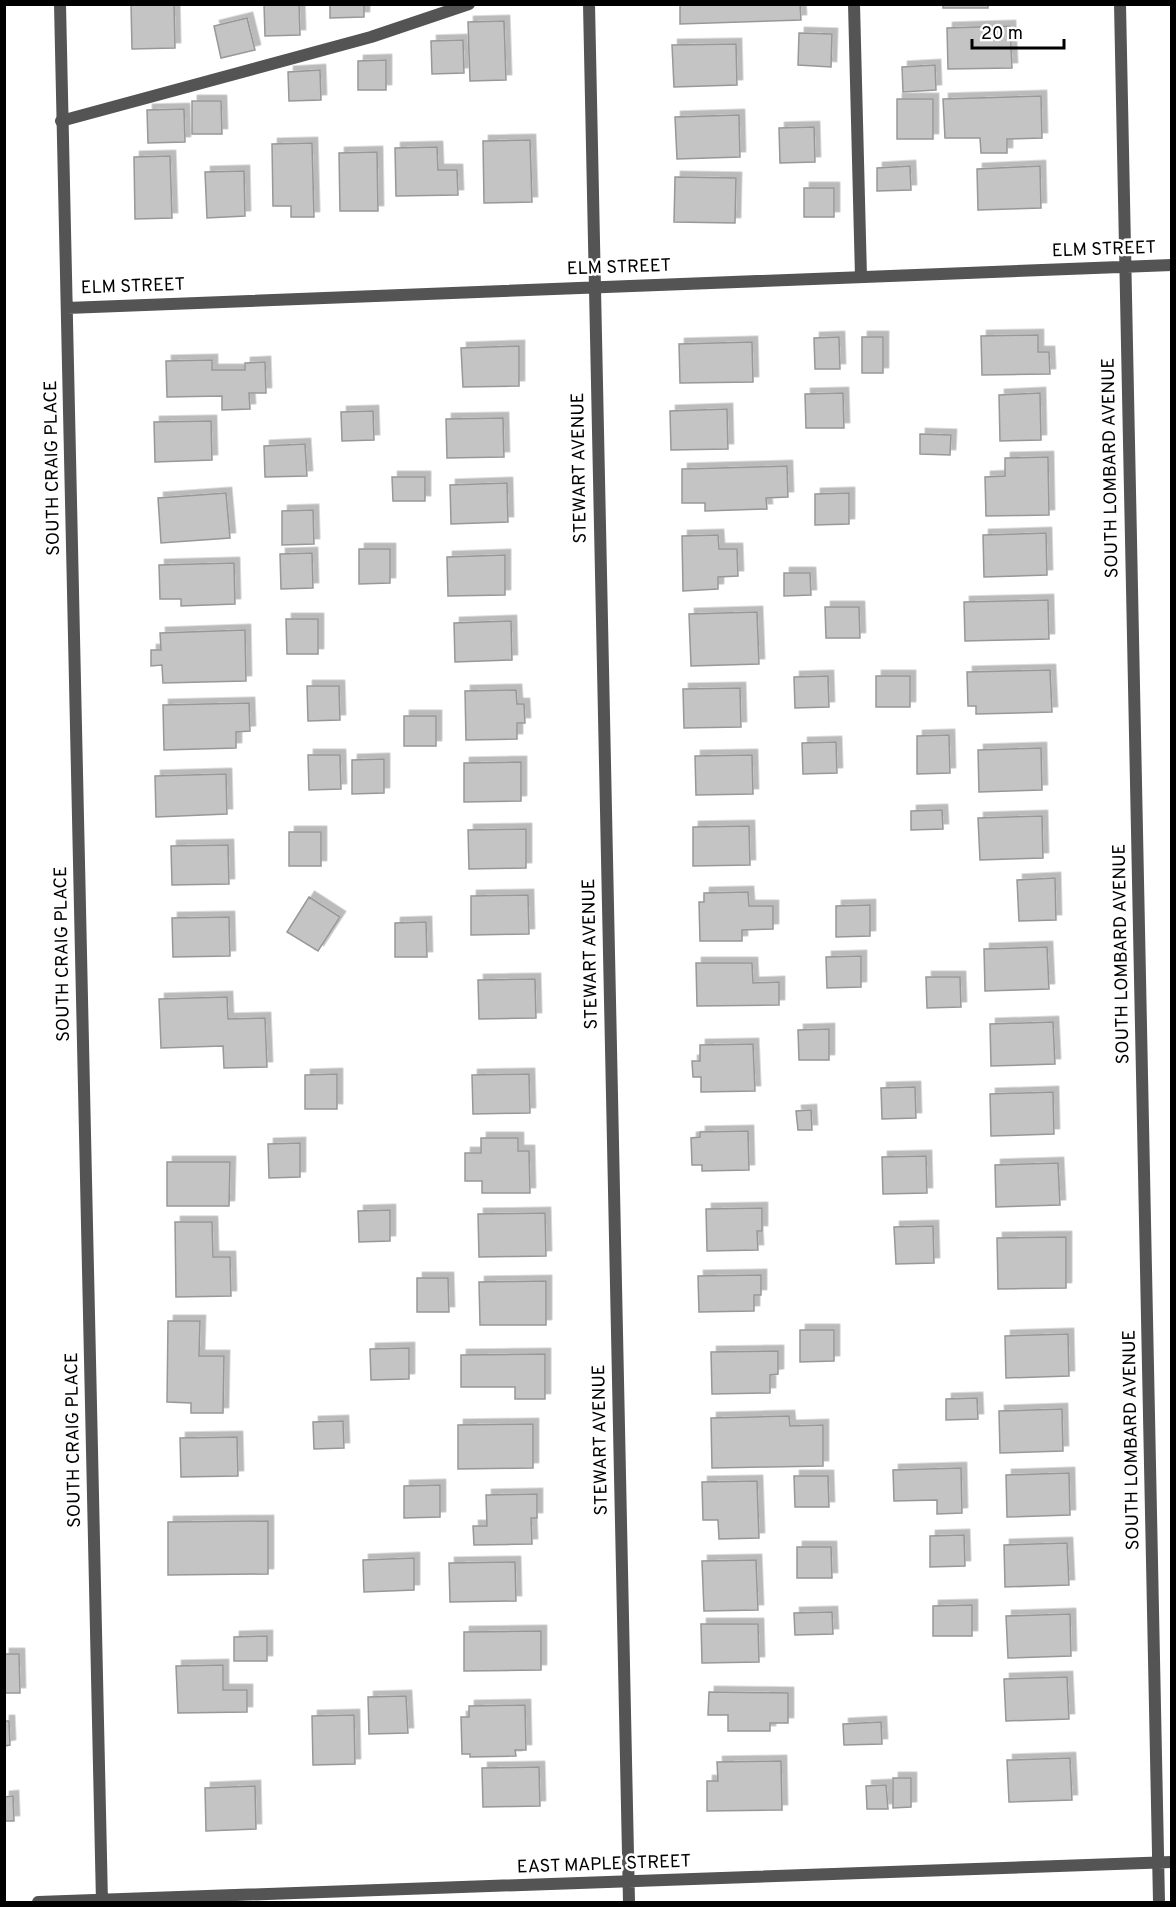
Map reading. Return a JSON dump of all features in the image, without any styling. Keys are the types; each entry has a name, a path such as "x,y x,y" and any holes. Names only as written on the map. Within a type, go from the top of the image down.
{"street":[{"name":"SOUTH CRAIG PLACE","path":"60,4 102,1902"},
{"path":"61,121 371,38 469,4"},
{"name":"STEWART AVENUE","path":"589,4 630,1902"},
{"path":"854,4 861,277"},
{"name":"SOUTH LOMBARD AVENUE","path":"1120,4 1165,1862 1159,1902"},
{"name":"ELM STREET","path":"67,308 1172,265"},
{"name":"EAST MAPLE STREET","path":"38,1902 102,1902 1165,1862"}],"building":[{"path":"131,4 174,4 175,48 132,49"},
{"path":"264,4 299,4 300,35 265,36"},
{"path":"330,4 364,4 364,17 330,18"},
{"path":"680,4 800,4 801,20 680,24"},
{"path":"943,4 988,4 988,8 943,8"},
{"path":"247,18 255,50 221,58 214,26"},
{"path":"504,21 506,80 470,81 468,22"},
{"path":"1010,26 1012,68 948,69 947,28"},
{"path":"799,33 832,34 831,67 798,65"},
{"path":"463,40 464,73 432,74 431,41"},
{"path":"736,44 737,85 674,87 672,45"},
{"path":"386,60 386,90 358,90 358,61"},
{"path":"935,65 936,90 903,92 902,67"},
{"path":"320,70 321,100 289,101 288,72"},
{"path":"1041,96 1042,138 1007,139 1007,153 981,153 980,138 945,138 943,99"},
{"path":"897,99 933,99 933,139 897,139"},
{"path":"192,101 221,101 222,134 192,134"},
{"path":"184,109 185,142 148,143 147,110"},
{"path":"739,115 740,157 677,159 675,117"},
{"path":"814,127 815,162 780,163 779,128"},
{"path":"530,140 532,202 484,203 483,141"},
{"path":"312,143 314,217 291,217 291,206 273,206 272,144"},
{"path":"437,147 438,170 457,170 458,195 396,196 395,148"},
{"path":"377,152 378,211 340,211 339,153"},
{"path":"170,156 172,218 135,219 134,157"},
{"path":"910,166 911,190 877,191 877,168"},
{"path":"1040,166 1041,208 978,210 977,169"},
{"path":"244,171 245,216 207,218 205,172"},
{"path":"675,177 736,178 735,223 674,222"},
{"path":"804,188 834,188 834,217 804,217"},
{"path":"1038,335 1038,352 1049,352 1050,374 982,375 981,336"},
{"path":"839,337 840,369 815,369 814,338"},
{"path":"862,337 883,337 883,373 862,373"},
{"path":"752,342 753,382 680,383 679,344"},
{"path":"519,346 519,386 463,387 461,348"},
{"path":"212,360 212,370 245,370 245,363 265,362 266,393 249,393 250,409 222,410 222,396 167,397 166,361"},
{"path":"843,393 844,428 806,428 805,394"},
{"path":"1040,393 1041,440 1000,441 999,395"},
{"path":"727,409 728,449 671,450 670,411"},
{"path":"373,411 374,440 342,441 341,412"},
{"path":"503,418 504,457 447,458 446,419"},
{"path":"211,421 212,460 155,462 154,422"},
{"path":"920,434 951,435 950,455 920,454"},
{"path":"305,444 307,476 265,477 264,446"},
{"path":"1048,457 1049,515 986,516 985,477 1005,476 1005,458"},
{"path":"787,466 788,497 766,498 767,509 705,511 705,503 682,503 682,469"},
{"path":"392,477 425,477 425,501 393,501"},
{"path":"507,483 508,522 451,524 450,485"},
{"path":"226,493 230,538 161,543 158,498"},
{"path":"849,493 849,524 815,525 815,494"},
{"path":"313,510 314,544 282,545 282,511"},
{"path":"1046,533 1047,575 984,577 983,535"},
{"path":"718,535 719,549 737,549 738,576 718,577 718,589 683,591 682,536"},
{"path":"359,549 390,549 390,583 359,584"},
{"path":"312,553 313,588 281,589 280,554"},
{"path":"505,555 505,595 448,596 447,557"},
{"path":"234,563 235,604 181,606 181,599 160,599 159,565"},
{"path":"784,573 810,573 811,595 784,596"},
{"path":"1048,600 1049,639 965,641 964,602"},
{"path":"825,607 859,607 860,638 826,638"},
{"path":"757,612 759,664 691,666 689,614"},
{"path":"286,619 318,619 318,654 287,654"},
{"path":"511,621 512,660 455,662 454,623"},
{"path":"245,630 246,681 163,683 162,665 151,666 151,650 161,650 160,633"},
{"path":"1050,670 1052,712 976,714 976,706 968,706 967,672"},
{"path":"828,676 829,707 795,708 794,677"},
{"path":"876,676 910,676 910,707 876,707"},
{"path":"307,686 339,686 340,720 308,721"},
{"path":"740,688 741,727 684,728 683,689"},
{"path":"516,690 517,704 524,704 525,723 517,723 517,739 466,740 465,691"},
{"path":"249,703 250,731 236,732 236,748 164,750 163,705"},
{"path":"404,716 436,716 436,746 404,746"},
{"path":"949,735 950,773 917,774 917,736"},
{"path":"836,742 837,773 803,774 802,743"},
{"path":"1041,748 1042,790 979,792 978,750"},
{"path":"308,755 340,755 341,789 309,790"},
{"path":"752,755 753,794 696,795 695,756"},
{"path":"384,759 384,793 352,794 352,760"},
{"path":"521,762 521,801 464,802 464,763"},
{"path":"226,774 227,814 156,817 155,776"},
{"path":"942,810 943,829 911,830 911,811"},
{"path":"1042,816 1043,858 980,860 978,818"},
{"path":"749,826 750,865 693,866 693,827"},
{"path":"526,829 526,868 469,869 468,830"},
{"path":"289,832 321,832 321,866 289,866"},
{"path":"228,845 229,884 172,885 171,846"},
{"path":"1055,878 1056,920 1019,921 1017,880"},
{"path":"748,892 749,906 773,906 773,929 742,930 742,941 700,941 699,902 704,902 704,893"},
{"path":"528,895 529,934 471,935 471,896"},
{"path":"309,897 340,917 318,951 287,932"},
{"path":"870,905 870,936 836,937 836,906"},
{"path":"229,917 230,956 173,957 172,918"},
{"path":"426,922 427,957 395,957 395,923"},
{"path":"1047,947 1049,989 985,991 984,949"},
{"path":"861,956 861,987 827,988 826,957"},
{"path":"696,963 752,963 753,983 779,982 779,1005 697,1006"},
{"path":"926,977 960,977 961,1007 927,1008"},
{"path":"535,979 536,1018 479,1019 478,980"},
{"path":"227,997 228,1019 265,1018 267,1067 224,1068 223,1046 161,1048 159,999"},
{"path":"1053,1022 1055,1064 991,1066 990,1024"},
{"path":"829,1029 829,1060 799,1060 798,1030"},
{"path":"753,1044 755,1091 701,1092 701,1077 693,1077 692,1061 700,1061 700,1045"},
{"path":"337,1074 337,1109 305,1109 305,1075"},
{"path":"529,1074 530,1113 473,1114 472,1075"},
{"path":"915,1087 916,1118 882,1119 881,1088"},
{"path":"1053,1092 1054,1134 991,1136 990,1094"},
{"path":"811,1110 812,1130 798,1130 796,1111"},
{"path":"748,1131 749,1170 702,1171 702,1165 692,1165 691,1138 700,1137 700,1132"},
{"path":"481,1138 518,1138 518,1151 529,1151 530,1193 482,1193 482,1181 465,1181 465,1153 481,1153"},
{"path":"300,1143 300,1177 269,1178 268,1144"},
{"path":"926,1156 927,1193 883,1194 882,1157"},
{"path":"167,1162 230,1162 229,1206 167,1206"},
{"path":"1058,1163 1060,1205 996,1207 995,1165"},
{"path":"762,1208 762,1231 757,1231 758,1250 707,1251 706,1209"},
{"path":"390,1210 390,1241 359,1242 358,1211"},
{"path":"545,1213 546,1256 479,1257 478,1214"},
{"path":"175,1222 212,1222 213,1257 230,1257 231,1296 176,1297"},
{"path":"933,1226 934,1263 896,1264 894,1227"},
{"path":"1066,1237 1066,1288 998,1289 997,1238"},
{"path":"761,1275 761,1295 754,1295 754,1311 699,1312 698,1276"},
{"path":"417,1278 448,1278 449,1312 417,1312"},
{"path":"546,1281 546,1325 480,1325 479,1282"},
{"path":"168,1321 200,1321 199,1356 224,1356 223,1413 191,1413 191,1403 167,1402"},
{"path":"800,1330 834,1330 834,1361 800,1362"},
{"path":"1068,1334 1069,1376 1006,1378 1005,1336"},
{"path":"409,1348 409,1379 371,1380 370,1349"},
{"path":"778,1351 778,1374 770,1375 770,1393 712,1394 711,1352"},
{"path":"545,1354 545,1399 515,1399 515,1387 461,1387 461,1355"},
{"path":"977,1398 978,1419 946,1420 946,1399"},
{"path":"1062,1409 1063,1451 1000,1453 999,1411"},
{"path":"789,1416 790,1426 823,1425 823,1466 712,1468 711,1418"},
{"path":"343,1421 344,1448 314,1449 313,1422"},
{"path":"533,1424 533,1468 458,1469 458,1425"},
{"path":"237,1437 238,1476 181,1477 180,1438"},
{"path":"961,1468 962,1513 937,1514 937,1500 894,1501 893,1470"},
{"path":"1069,1473 1070,1515 1007,1517 1006,1475"},
{"path":"794,1476 828,1476 829,1507 795,1507"},
{"path":"757,1481 759,1538 719,1539 718,1520 703,1520 702,1482"},
{"path":"440,1485 440,1517 404,1518 404,1486"},
{"path":"537,1494 537,1518 531,1518 532,1544 474,1545 473,1526 487,1526 486,1495"},
{"path":"268,1521 268,1574 168,1575 168,1522"},
{"path":"964,1535 965,1566 930,1567 930,1536"},
{"path":"1067,1543 1069,1585 1005,1587 1004,1545"},
{"path":"797,1547 831,1547 832,1578 797,1578"},
{"path":"414,1558 414,1590 364,1592 363,1560"},
{"path":"756,1560 758,1610 704,1611 702,1561"},
{"path":"515,1562 516,1601 450,1602 449,1563"},
{"path":"972,1605 972,1636 933,1636 933,1606"},
{"path":"832,1612 833,1634 795,1635 794,1613"},
{"path":"1070,1614 1071,1656 1008,1658 1006,1616"},
{"path":"701,1624 758,1624 759,1662 702,1663"},
{"path":"541,1631 541,1670 464,1671 464,1632"},
{"path":"267,1636 267,1661 234,1661 234,1637"},
{"path":"4,1654 19,1654 20,1693 4,1693"},
{"path":"223,1665 223,1690 247,1690 247,1712 178,1713 176,1666"},
{"path":"1067,1677 1069,1719 1006,1721 1004,1679"},
{"path":"709,1692 788,1693 788,1723 770,1723 770,1731 728,1731 728,1715 708,1715"},
{"path":"406,1696 408,1733 369,1734 368,1697"},
{"path":"525,1705 526,1750 515,1750 516,1756 470,1757 470,1754 462,1754 461,1717 469,1717 469,1706"},
{"path":"354,1715 355,1764 313,1765 312,1716"},
{"path":"4,1721 9,1721 10,1745 4,1746"},
{"path":"881,1722 882,1744 844,1745 843,1724"},
{"path":"1070,1758 1072,1800 1009,1802 1007,1760"},
{"path":"781,1761 782,1810 707,1811 707,1781 718,1781 717,1762"},
{"path":"539,1767 540,1806 483,1807 482,1768"},
{"path":"893,1778 911,1778 911,1807 893,1808"},
{"path":"886,1785 888,1809 867,1809 866,1786"},
{"path":"255,1786 256,1829 206,1831 205,1788"},
{"path":"13,1796 14,1821 4,1821 4,1797"}]}
